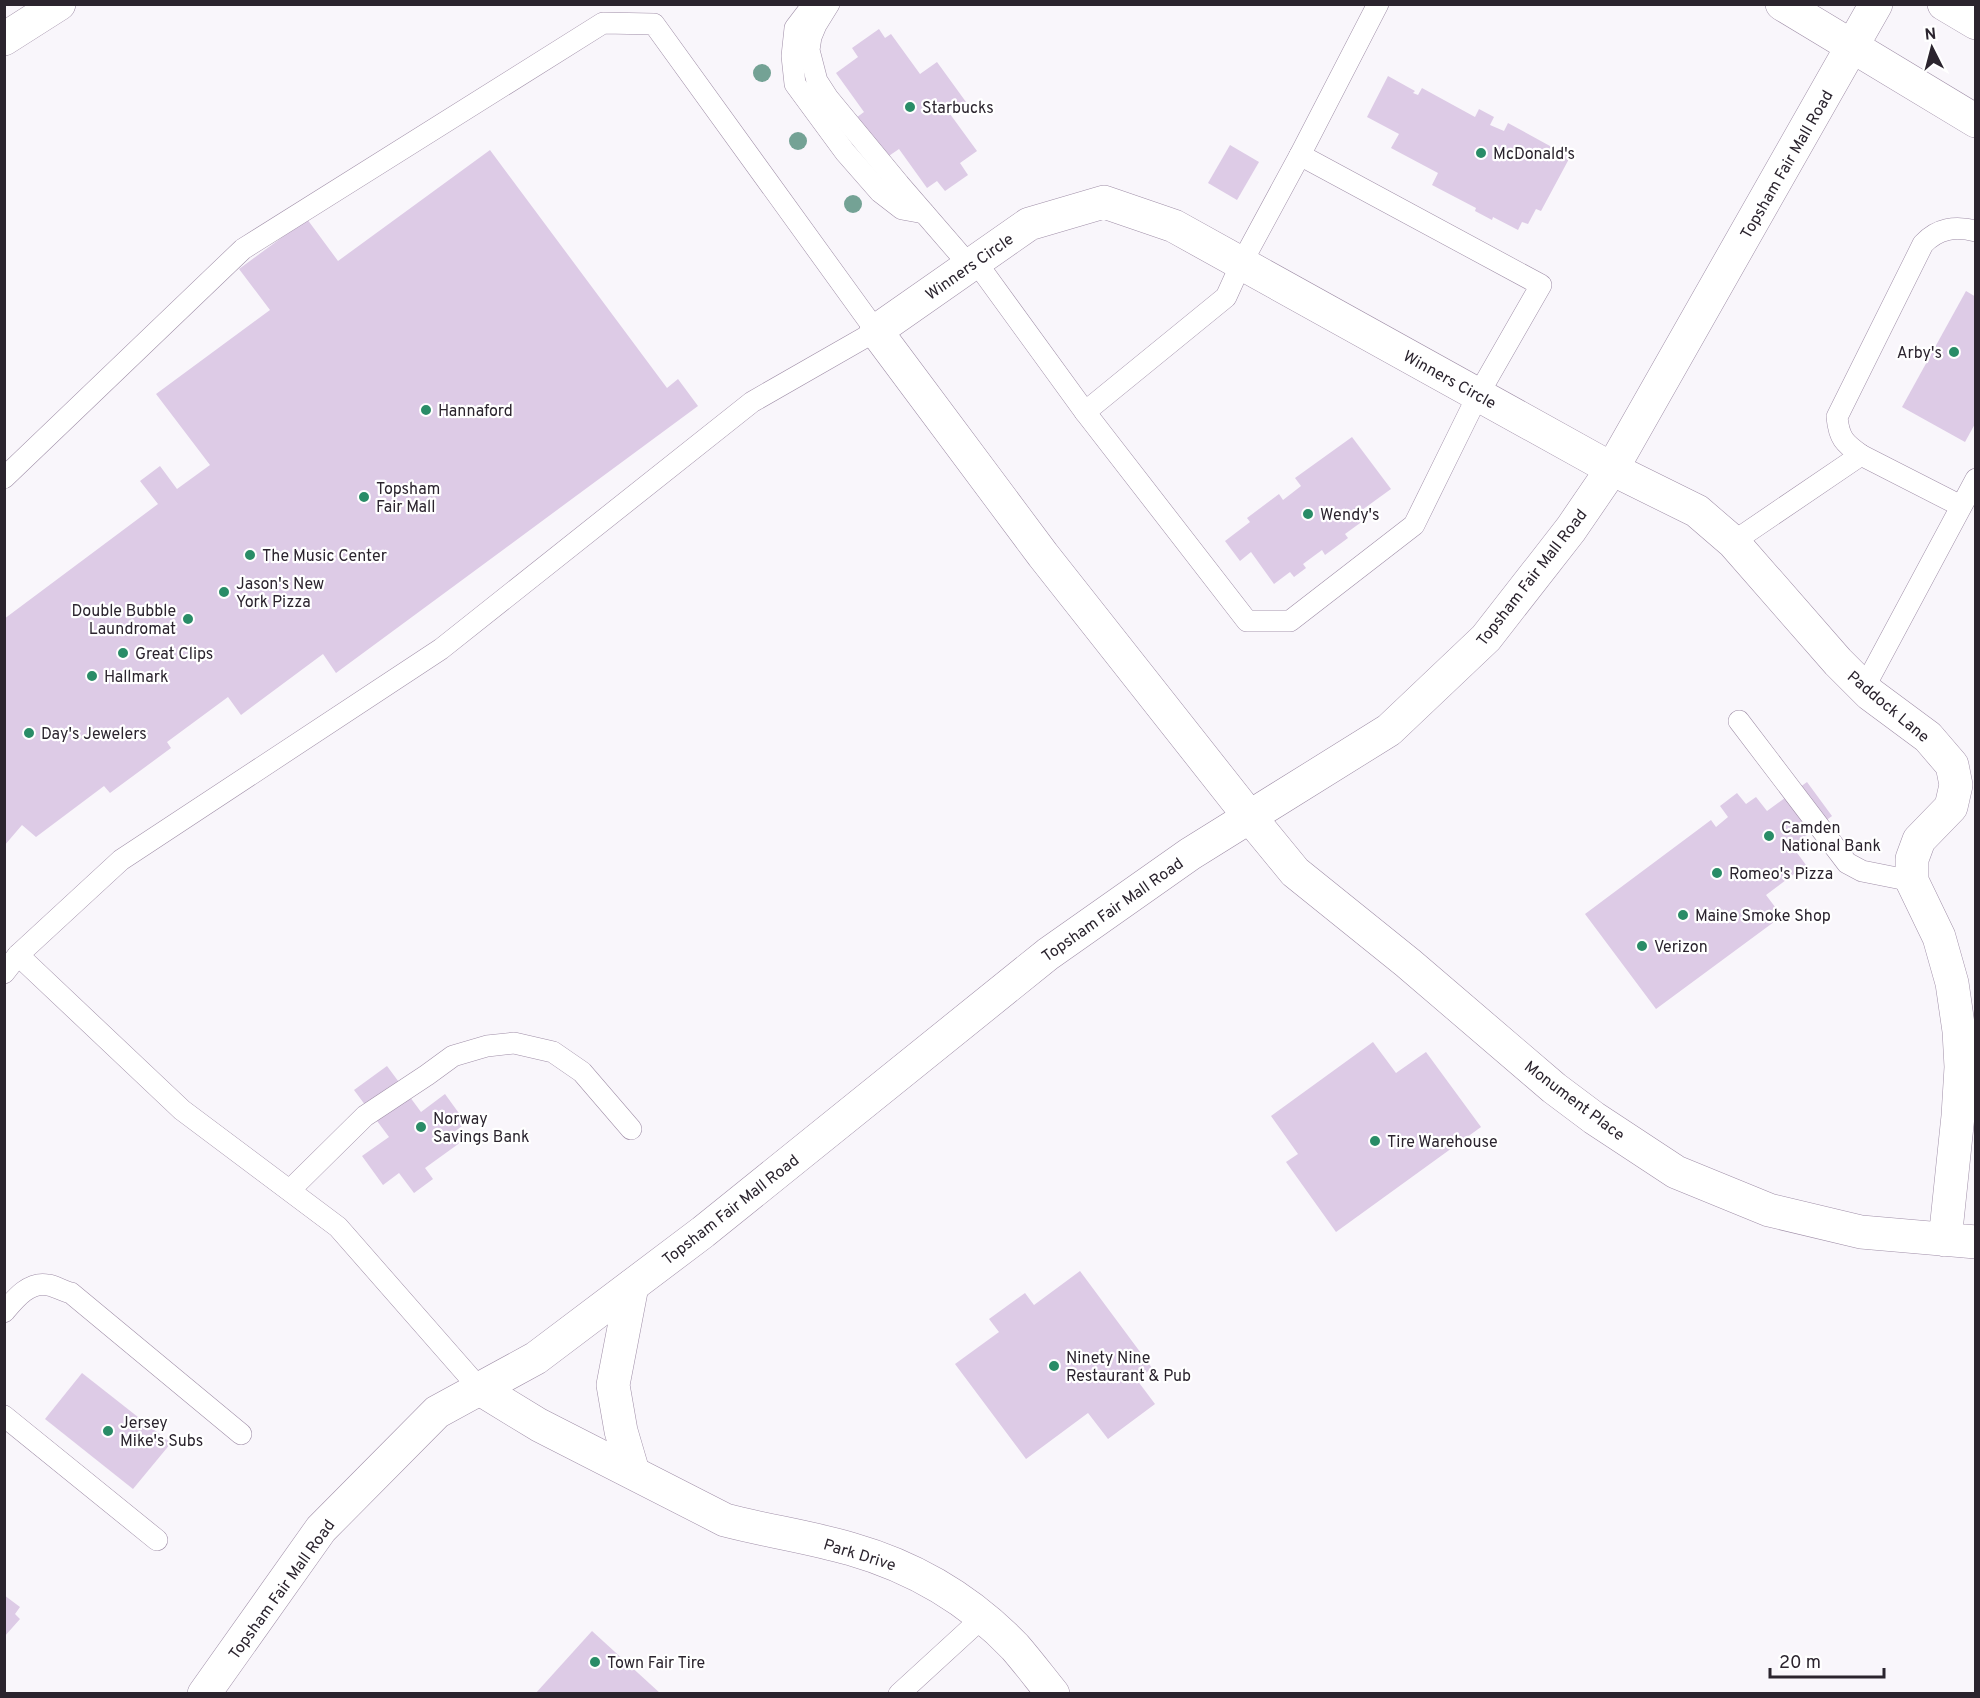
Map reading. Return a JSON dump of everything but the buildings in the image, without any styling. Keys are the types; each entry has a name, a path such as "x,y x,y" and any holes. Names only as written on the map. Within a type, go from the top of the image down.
{"main road":[{"path":"4,39 59,4"},
{"path":"1782,4 1976,121"},
{"name":"Topsham Fair Mall Road","path":"204,1694 321,1529 437,1412 536,1358 703,1232 1048,954 1190,854 1389,730 1486,638 1570,529 1612,469 1876,4"},
{"path":"1944,4 1976,23"},
{"name":"Winners Circle","path":"876,331 1029,224 1104,202 1174,226 1612,469"},
{"path":"876,331 1050,564 1249,816"},
{"name":"Paddock Lane","path":"1612,469 1697,511 1733,542 1838,662 1864,688 1929,737 1952,765 1956,784 1951,807 1919,840 1912,859 1912,881"},
{"name":"Monument Place","path":"1249,816 1295,872 1408,963 1554,1088 1603,1124 1676,1172 1769,1210 1861,1232 1960,1241"},
{"path":"1912,881 1939,937 1952,983 1959,1031 1961,1067 1958,1116 1960,1241"},
{"path":"632,1286 613,1385 621,1431 633,1472"},
{"name":"Park Drive","path":"480,1389 539,1425 725,1520 851,1549 933,1582 959,1598 1015,1647 1053,1694"}],"lane":[{"path":"824,4 811,7 795,28 792,56 795,84 845,152 880,192 902,209 924,213"},
{"path":"829,4 816,25 809,50 818,81 828,98 924,213 973,264 1247,621 1290,621 1414,525 1478,395 1541,285 1300,155"},
{"path":"1085,412 1226,297 1241,264 1378,4"},
{"path":"4,478 243,249 603,23 654,24 876,331 752,402 441,649 121,860 18,955 4,972"},
{"path":"1961,506 1861,455 1847,445 1839,432 1838,417 1923,244 1932,234 1944,230 1958,228 1976,231"},
{"path":"1733,542 1861,455"},
{"path":"1864,688 1976,479"},
{"path":"1739,721 1847,863 1862,871 1912,881"},
{"path":"18,955 182,1110 338,1227 480,1389"},
{"path":"290,1190 365,1116 427,1076 453,1056 487,1046 514,1043 553,1052 582,1072 631,1129"},
{"path":"4,1312 29,1287 46,1284 71,1293 241,1434"},
{"path":"4,1416 157,1540"},
{"path":"899,1694 982,1618"}],"place":[{"name":"Starbucks","path":"910,107"},
{"name":"McDonald's","path":"1481,153"},
{"name":"Arby's","path":"1954,352"},
{"name":"Hannaford","path":"426,410"},
{"name":"Topsham Fair Mall","path":"364,497"},
{"name":"Wendy's","path":"1308,514"},
{"name":"The Music Center","path":"250,555"},
{"name":"Jason's New York Pizza","path":"224,592"},
{"name":"Double Bubble Laundromat","path":"188,619"},
{"name":"Great Clips","path":"123,653"},
{"name":"Hallmark","path":"92,676"},
{"name":"Day's Jewelers","path":"29,733"},
{"name":"Camden National Bank","path":"1769,836"},
{"name":"Romeo's Pizza","path":"1717,873"},
{"name":"Maine Smoke Shop","path":"1683,915"},
{"name":"Verizon","path":"1642,946"},
{"name":"Norway Savings Bank","path":"421,1127"},
{"name":"Tire Warehouse","path":"1375,1141"},
{"name":"Ninety Nine Restaurant & Pub","path":"1054,1366"},
{"name":"Jersey Mike's Subs","path":"108,1431"},
{"name":"Town Fair Tire","path":"595,1662"}]}
